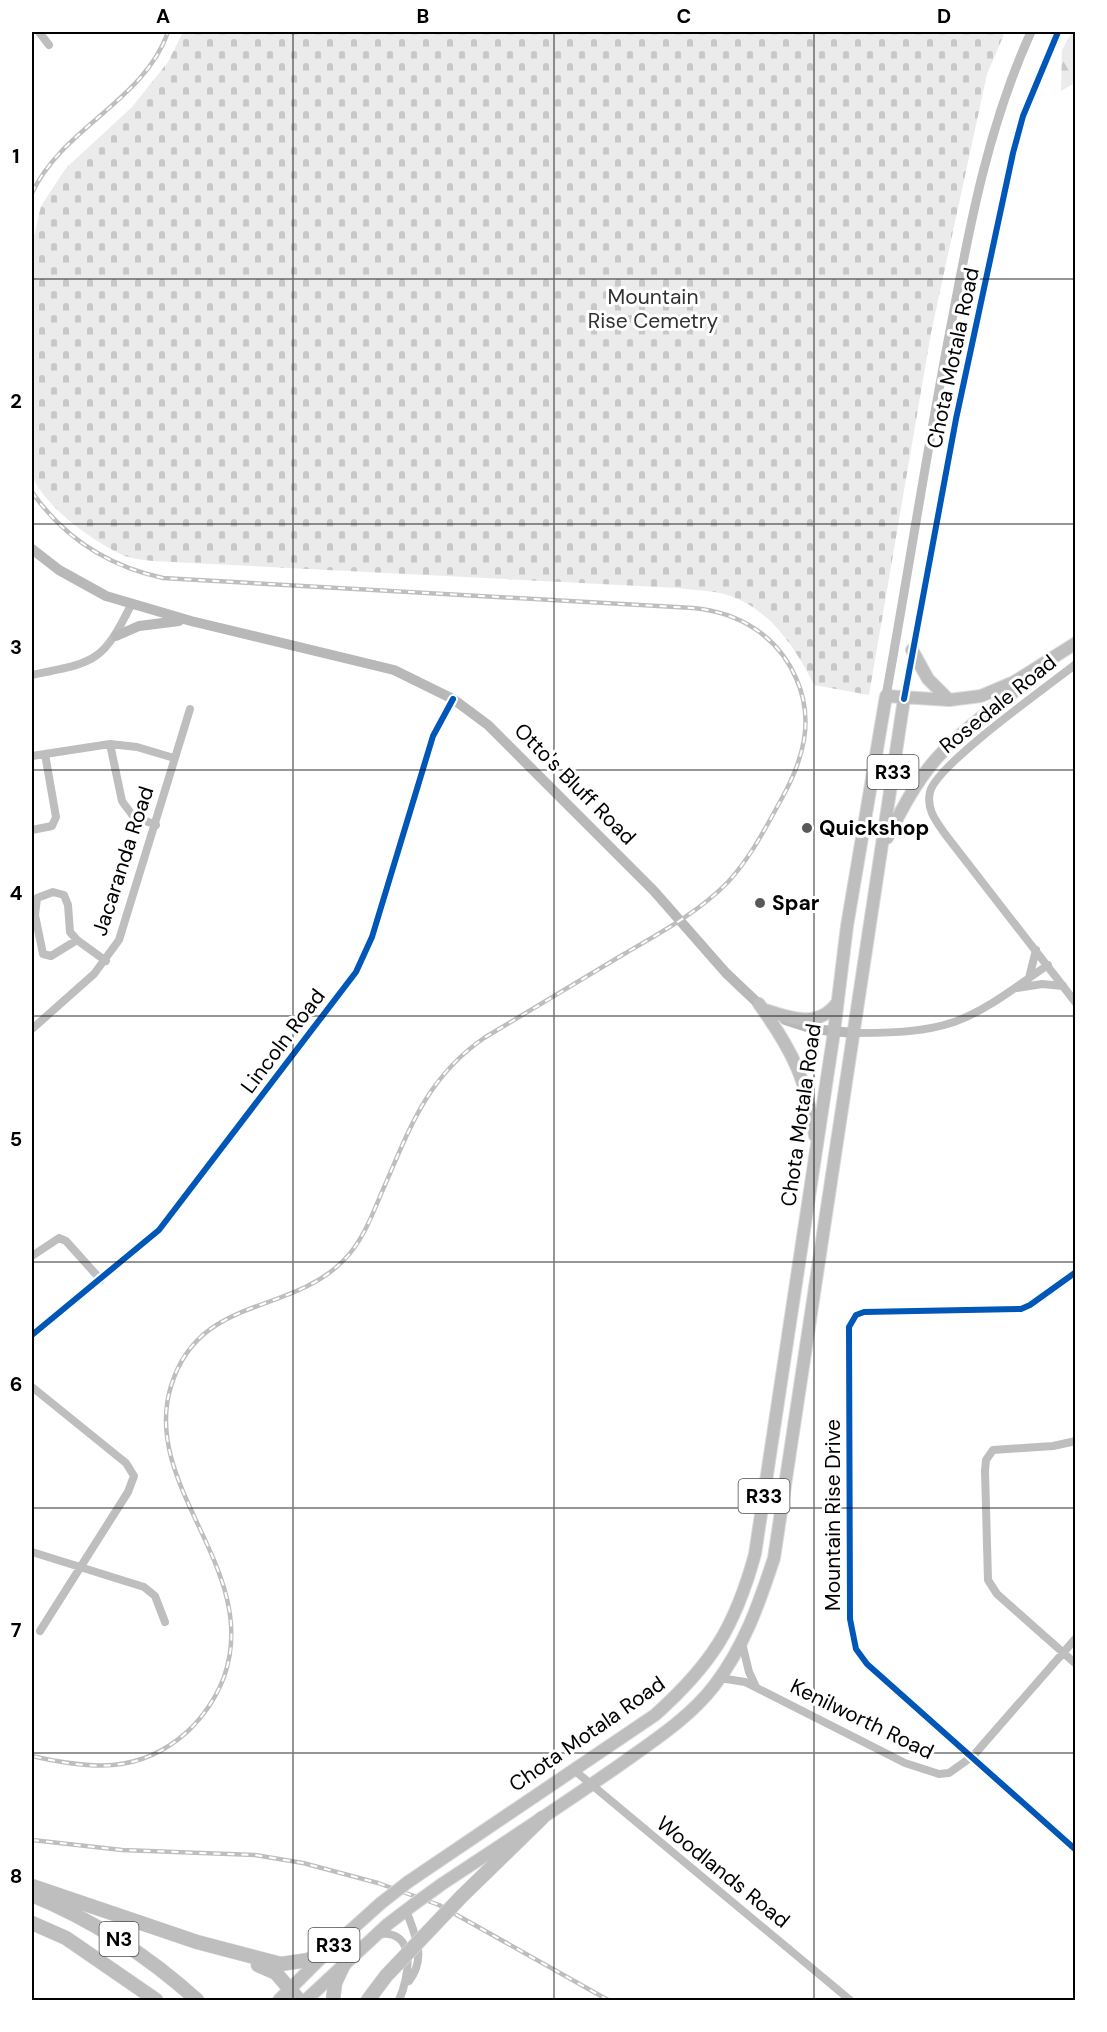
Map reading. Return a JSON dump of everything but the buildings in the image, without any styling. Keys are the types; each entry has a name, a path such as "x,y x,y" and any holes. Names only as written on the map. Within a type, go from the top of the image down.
{"highway":[{"path":"368,2001 386,1976 460,1897 542,1818"},
{"path":"32,1886 217,1948 281,1965 308,1960 331,1948"},
{"name":"N3","path":"32,1895 74,1912 124,1942 197,2001"},
{"name":"N3","path":"32,1923 66,1938 156,2001"},
{"path":"217,1948 268,1969 299,2001"},
{"path":"333,2001 335,1983 345,1964"}],"main road":[{"name":"Otto's Bluff Road","path":"32,549 85,586 132,605 385,668 417,680 453,699 488,725 654,891 726,973 762,1007 795,1024 834,1032 853,1033"},
{"path":"116,636 153,623 191,621"},
{"path":"886,696 904,699 967,699 999,689 1072,646"},
{"path":"883,845 910,795 935,760 969,728 1072,646"},
{"path":"912,651 928,679 949,700"},
{"name":"Chota Motala Road","path":"279,2001 331,1948 408,1882 655,1715 686,1687 712,1656 743,1598 755,1554 837,1004 886,696"},
{"name":"Chota Motala Road","path":"306,2001 377,1934 409,1908 590,1786 677,1724 701,1702 720,1678 742,1643 758,1611 774,1558 904,699"},
{"path":"762,1007 810,1020 826,1015 837,1004"},
{"path":"762,1007 797,1063 811,1113 816,1149"}],"street":[{"path":"39,32 50,45"},
{"name":"Chota Motala Road","path":"886,696 940,378 977,201 999,111 1031,32"},
{"name":"Chota Motala Road","path":"904,699 956,419 1013,153 1023,116 1058,32"},
{"path":"32,675 94,660 116,636 132,605"},
{"name":"Rosedale Road","path":"1076,664 961,755 936,780 930,790 930,811 945,834 1076,1003"},
{"name":"Lincoln Road","path":"32,1335 159,1230 356,972 372,937 433,736 453,699"},
{"name":"Jacaranda Road","path":"32,1029 73,994 106,961 119,940 190,709"},
{"path":"32,756 110,744 137,747 174,758"},
{"path":"110,744 122,801 127,810 156,825"},
{"path":"32,830 48,828 56,821 45,754"},
{"path":"77,940 51,956 43,954 35,915 37,898 53,892 64,895 68,905 70,932 77,940 106,961"},
{"path":"1029,978 1036,950"},
{"name":"Otto's Bluff Road","path":"853,1033 910,1031 953,1023 982,1010 1048,965"},
{"path":"1013,989 1042,984 1063,986"},
{"path":"32,1256 59,1238 66,1241 100,1280"},
{"name":"Mountain Rise Drive","path":"1076,1272 1021,1309 864,1312 856,1315 849,1328 852,1636 856,1649 867,1664 1076,1850"},
{"path":"32,1387 126,1463 133,1470 134,1482 40,1631"},
{"path":"1076,1441 1053,1446 993,1450 986,1460 988,1580 998,1594 1076,1664"},
{"path":"32,1552 144,1587 155,1596 165,1622"},
{"name":"Kenilworth Road","path":"720,1678 740,1680 756,1687 864,1743 927,1772 949,1773 973,1756 1076,1638"},
{"path":"742,1643 749,1672 756,1687"},
{"name":"Woodlands Road","path":"574,1770 590,1786 850,2001"},
{"path":"399,2001 406,1985 417,1971 419,1958 409,1908"},
{"path":"377,1934 386,1933 401,1939 409,1965 406,1985"}],"green space":[{"name":"Mountain Rise Cemetry","path":"183,32 1005,32 987,74 931,333 869,695 814,685 788,641 765,616 737,598 720,593 678,588 135,559 100,542 59,511 38,487 32,475 32,245 41,206 66,168 132,107 168,62"},
{"path":"1072,32 1075,32 1075,83 1061,91 1062,50"}],"railway":[{"path":"32,193 46,170 63,150 141,77 157,56 168,32"},
{"path":"32,492 58,523 89,548 124,566 163,578 710,610 754,628 778,649 796,678 805,709 804,740 796,769 758,842 728,882 705,903 679,921 484,1038 464,1054 447,1071 421,1108 374,1212 356,1246 343,1261 321,1278 297,1291 223,1321 202,1336 184,1357 171,1386 166,1423 172,1459 184,1494 216,1565 227,1601 231,1638 221,1685 204,1714 193,1726 169,1746 151,1756 113,1765 74,1764 32,1756"},
{"path":"32,1840 122,1850 255,1855 303,1863 378,1883 439,1905 608,2000"}],"cycle path":[{"path":"904,699 956,419 1013,153 1023,116 1058,32"},
{"path":"32,1335 159,1230 356,972 372,937 433,736 453,699"},
{"path":"1076,1272 1021,1309 864,1312 856,1315 849,1327 850,1619 856,1649 867,1664 1076,1850"}],"place":[{"name":"Quickshop","path":"807,828"},
{"name":"Spar","path":"760,903"}]}
